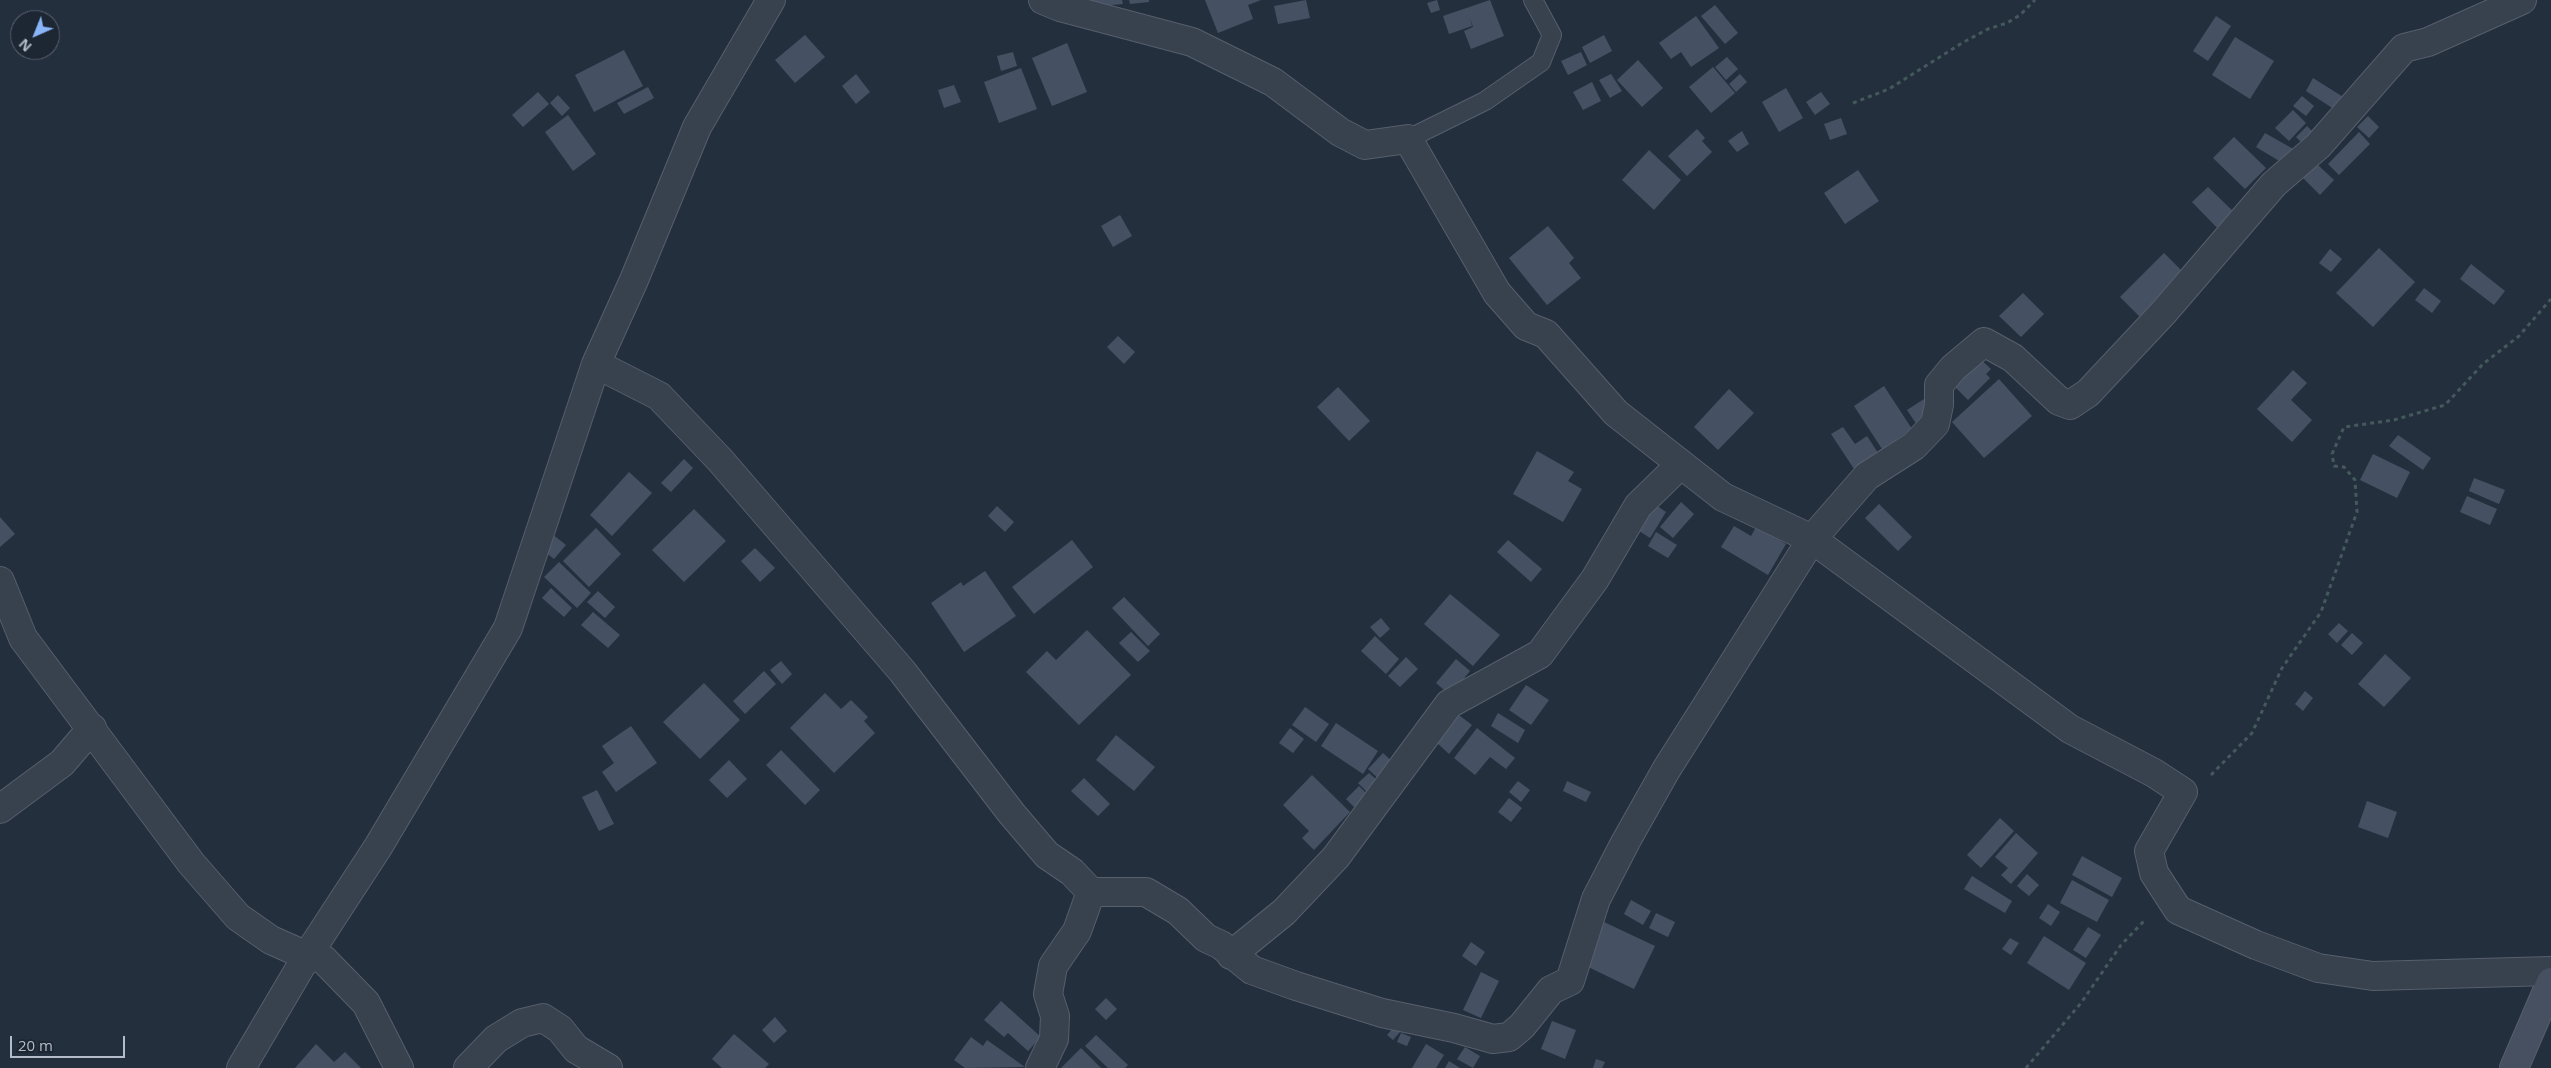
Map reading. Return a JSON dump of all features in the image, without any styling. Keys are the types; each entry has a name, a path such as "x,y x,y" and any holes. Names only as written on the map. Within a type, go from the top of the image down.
{"street":[{"path":"241,1068 307,956 378,847 508,628 596,364 634,280 697,127 771,0"},
{"path":"1043,0 1060,7 1192,42 1273,82 1340,132 1365,145 1408,139 1497,293 1526,326 1546,334 1616,414 1723,497 1812,539 2070,729 2154,773 2183,792 2149,851 2154,873 2178,910 2256,945 2318,968 2373,976 2551,971"},
{"path":"596,364 659,396 713,453 902,671 1012,814 1047,855 1072,872 1091,892 1146,892 1178,911 1206,938 1221,945 1231,956 1252,970 1382,1013 1454,1028 1493,1039 1509,1037 1522,1026 1550,990 1570,981 1596,898 1626,841 1666,770 1812,539 1867,476 1914,446 1935,424 1939,384 1953,368 1984,342 2013,358 2059,401 2070,405 2088,393 2164,312 2274,184 2318,146 2404,48 2428,42 2522,0"},
{"path":"1231,956 1284,912 1336,857 1449,704 1540,654 1595,579 1638,506 1681,464"},
{"path":"0,581 23,638 55,684 92,728 191,863 238,917 271,940 307,956 323,959 366,1004 399,1068"},
{"path":"0,809 62,763 92,728"},
{"path":"1040,1068 1054,1040 1055,1016 1048,994 1053,966 1077,931 1091,892"},
{"path":"2514,1068 2551,982"},
{"path":"468,1068 496,1039 522,1023 543,1018 560,1029 576,1049 608,1068"}],"lane":[{"path":"1408,139 1485,102 1541,62 1552,35 1533,0"}],"path":[{"path":"1852,103 1889,89 1962,43 1988,29 2007,23 2020,15 2035,0"},
{"path":"2183,792 2202,784 2252,733 2282,668 2321,612 2357,512 2354,480 2344,467 2334,466 2332,454 2344,427 2394,420 2445,405 2483,364 2519,336 2551,298"},
{"path":"2026,1068 2081,1003 2121,945 2144,922 2178,910"}],"building":[{"path":"1080,0 1122,0 1123,4 1081,8"},
{"path":"1129,0 1149,0 1149,2 1130,4"},
{"path":"1205,0 1261,0 1248,5 1253,19 1218,33"},
{"path":"1306,0 1310,18 1278,24 1274,6"},
{"path":"1437,0 1440,10 1431,13 1427,3"},
{"path":"1490,0 1504,36 1471,49 1464,31 1473,27 1470,18 1472,26 1449,34 1443,16"},
{"path":"1715,5 1738,33 1725,44 1701,16"},
{"path":"1696,16 1719,48 1691,67 1681,52 1671,59 1659,43"},
{"path":"2216,16 2231,26 2208,61 2193,51"},
{"path":"805,35 825,57 795,83 775,60"},
{"path":"1604,35 1612,51 1590,63 1582,47"},
{"path":"2235,37 2274,61 2250,99 2212,75"},
{"path":"1067,43 1087,92 1052,106 1032,58"},
{"path":"624,50 643,86 594,112 575,75"},
{"path":"1013,52 1017,66 1001,71 997,56"},
{"path":"1581,52 1587,65 1568,75 1561,61"},
{"path":"1727,57 1738,69 1726,80 1715,67"},
{"path":"1638,60 1663,88 1642,107 1617,80"},
{"path":"1713,67 1735,93 1711,113 1689,87"},
{"path":"1021,68 1037,109 999,123 984,82"},
{"path":"856,74 870,92 856,104 842,86"},
{"path":"1611,74 1622,91 1610,98 1599,80"},
{"path":"1740,74 1747,82 1736,92 1729,84"},
{"path":"2313,78 2348,100 2340,113 2306,91"},
{"path":"1592,82 1601,101 1583,110 1573,92"},
{"path":"954,85 961,102 944,108 938,90"},
{"path":"648,87 654,98 624,114 617,103"},
{"path":"1786,88 1803,118 1779,132 1762,102"},
{"path":"538,92 549,104 523,127 512,115"},
{"path":"1821,92 1830,104 1815,115 1806,102"},
{"path":"558,95 570,108 562,116 550,103"},
{"path":"2302,96 2314,106 2306,116 2293,106"},
{"path":"2293,110 2306,123 2289,141 2275,128"},
{"path":"568,115 596,154 573,171 545,132"},
{"path":"2368,116 2379,127 2369,138 2357,127"},
{"path":"1841,118 1847,134 1830,140 1824,124"},
{"path":"2307,126 2321,140 2310,151 2296,137"},
{"path":"1697,129 1705,138 1702,141 1712,152 1687,176 1668,156"},
{"path":"1742,131 1749,144 1737,152 1728,141"},
{"path":"2359,132 2370,144 2339,175 2328,164"},
{"path":"2265,133 2295,150 2286,165 2256,147"},
{"path":"2234,137 2266,168 2245,189 2213,158"},
{"path":"1649,150 1681,180 1654,210 1622,180"},
{"path":"2317,164 2334,180 2320,195 2303,178"},
{"path":"1858,170 1879,201 1845,224 1824,193"},
{"path":"2208,187 2239,217 2222,233 2192,202"},
{"path":"1120,215 1132,236 1113,247 1101,226"},
{"path":"1548,226 1574,258 1569,263 1581,278 1547,305 1509,258"},
{"path":"2379,248 2415,282 2373,327 2336,293"},
{"path":"2330,249 2342,259 2331,272 2319,263"},
{"path":"2164,253 2184,273 2140,317 2120,297"},
{"path":"2471,264 2505,291 2494,305 2460,279"},
{"path":"2424,288 2441,301 2432,313 2415,300"},
{"path":"2023,293 2044,314 2021,337 1999,316"},
{"path":"1118,336 1135,352 1124,364 1107,347"},
{"path":"1977,356 1991,369 1986,374 1990,378 1968,400 1950,382"},
{"path":"2293,370 2307,383 2291,400 2312,420 2292,442 2257,409"},
{"path":"1999,379 2032,416 1984,458 1952,422"},
{"path":"1884,386 1912,429 1882,449 1854,406"},
{"path":"1338,387 1370,421 1349,441 1317,407"},
{"path":"1729,389 1754,413 1718,450 1694,427"},
{"path":"1924,399 1936,417 1919,428 1907,410"},
{"path":"1843,427 1855,444 1867,436 1880,456 1856,472 1831,434"},
{"path":"2398,435 2431,458 2423,470 2389,446"},
{"path":"1537,451 1574,472 1568,481 1582,489 1563,522 1513,494"},
{"path":"2373,454 2410,472 2397,498 2360,480"},
{"path":"684,459 693,468 671,492 661,483"},
{"path":"629,472 652,493 612,536 590,515"},
{"path":"2474,478 2505,490 2499,504 2469,491"},
{"path":"2467,496 2497,509 2490,525 2460,512"},
{"path":"1650,501 1666,512 1650,538 1633,527"},
{"path":"1681,502 1694,514 1673,538 1660,527"},
{"path":"1879,504 1912,537 1898,551 1865,518"},
{"path":"997,506 1014,522 1005,532 988,516"},
{"path":"694,509 726,541 684,582 652,550"},
{"path":"0,517 15,534 0,547"},
{"path":"1734,526 1751,536 1756,527 1786,544 1768,575 1721,547"},
{"path":"596,528 621,554 589,587 563,561"},
{"path":"1656,532 1677,545 1668,558 1648,546"},
{"path":"552,534 566,545 554,559 540,548"},
{"path":"1072,540 1093,567 1034,614 1012,587"},
{"path":"1508,540 1542,569 1531,582 1497,552"},
{"path":"755,548 775,568 760,582 741,561"},
{"path":"559,562 591,593 577,608 544,577"},
{"path":"985,571 1016,616 964,652 931,603 961,582 963,586"},
{"path":"551,588 572,608 564,617 542,598"},
{"path":"598,591 615,607 605,618 587,602"},
{"path":"1450,594 1500,635 1473,666 1424,624"},
{"path":"1124,597 1160,634 1148,646 1112,608"},
{"path":"593,612 620,635 608,648 581,625"},
{"path":"1381,618 1390,629 1380,638 1370,627"},
{"path":"2339,623 2348,631 2337,643 2328,634"},
{"path":"1087,630 1131,675 1079,725 1026,672 1047,651 1056,660"},
{"path":"1131,632 1150,651 1138,662 1119,643"},
{"path":"2352,633 2363,643 2352,655 2341,645"},
{"path":"1375,636 1399,659 1386,674 1361,651"},
{"path":"2385,654 2411,678 2384,707 2358,684"},
{"path":"1406,657 1418,669 1400,687 1388,676"},
{"path":"1456,659 1470,671 1450,695 1436,683"},
{"path":"781,661 792,674 782,684 770,670"},
{"path":"764,671 776,684 745,714 733,701"},
{"path":"704,683 740,720 700,759 663,722"},
{"path":"1526,685 1549,700 1531,725 1509,710"},
{"path":"2305,691 2313,698 2303,711 2295,704"},
{"path":"825,693 841,709 851,700 868,717 864,721 875,733 834,773 790,728"},
{"path":"1305,707 1329,724 1316,742 1292,725"},
{"path":"1451,709 1472,725 1449,754 1436,742"},
{"path":"1498,713 1525,730 1518,743 1491,726"},
{"path":"1336,723 1378,751 1363,774 1321,746"},
{"path":"631,726 657,763 616,792 602,772 614,763 602,746"},
{"path":"1290,728 1304,739 1293,753 1279,743"},
{"path":"1477,728 1515,758 1506,769 1490,757 1475,775 1454,758"},
{"path":"1116,735 1155,767 1134,791 1096,760"},
{"path":"781,750 820,790 805,805 766,765"},
{"path":"1383,753 1397,766 1382,782 1368,769"},
{"path":"729,760 747,779 727,798 709,780"},
{"path":"1369,773 1379,782 1368,793 1358,783"},
{"path":"1312,775 1350,812 1314,850 1302,838 1309,831 1283,805"},
{"path":"1084,778 1110,804 1098,816 1071,791"},
{"path":"1518,781 1530,790 1521,802 1509,792"},
{"path":"1567,781 1591,792 1586,802 1563,791"},
{"path":"1359,786 1368,795 1355,808 1346,799"},
{"path":"597,790 614,824 599,831 582,797"},
{"path":"1509,798 1522,808 1511,822 1498,812"},
{"path":"2367,801 2397,812 2388,838 2358,827"},
{"path":"2000,818 2014,831 1981,868 1967,855"},
{"path":"2016,833 2038,853 2011,884 2001,875 2008,868 1995,857"},
{"path":"2082,856 2122,878 2112,897 2072,875"},
{"path":"2027,874 2039,885 2029,896 2017,886"},
{"path":"1972,876 2012,901 2005,913 1964,889"},
{"path":"2072,880 2109,900 2097,922 2060,903"},
{"path":"1631,900 1651,911 1643,925 1624,914"},
{"path":"2048,904 2060,912 2051,926 2039,918"},
{"path":"1656,913 1675,922 1668,937 1649,928"},
{"path":"1604,922 1655,946 1634,989 1584,965"},
{"path":"2088,927 2101,935 2086,958 2073,950"},
{"path":"2044,936 2086,963 2069,990 2027,963"},
{"path":"2010,938 2019,943 2011,955 2002,949"},
{"path":"1471,942 1485,952 1476,966 1462,956"},
{"path":"1481,972 1499,981 1481,1018 1463,1010"},
{"path":"1106,998 1117,1009 1106,1020 1095,1009"},
{"path":"1001,1001 1041,1037 1028,1051 1008,1033 1004,1037 984,1020"},
{"path":"775,1017 787,1031 774,1043 762,1030"},
{"path":"1552,1021 1576,1030 1565,1059 1541,1049"},
{"path":"1394,1027 1400,1032 1393,1040 1387,1035"},
{"path":"1401,1033 1411,1037 1407,1046 1397,1042"},
{"path":"734,1034 769,1064 765,1068 722,1068 712,1059"},
{"path":"1096,1035 1128,1065 1125,1068 1108,1068 1085,1046"},
{"path":"971,1037 983,1046 987,1040 1025,1067 965,1068 954,1060"},
{"path":"316,1044 334,1062 345,1052 361,1068 295,1068"},
{"path":"1426,1044 1444,1055 1436,1068 1412,1068"},
{"path":"1465,1047 1480,1056 1473,1068 1457,1059"},
{"path":"1081,1048 1101,1068 1061,1068"},
{"path":"1596,1059 1605,1062 1602,1068 1593,1068"},
{"path":"1449,1061 1460,1068 1445,1068"}]}
